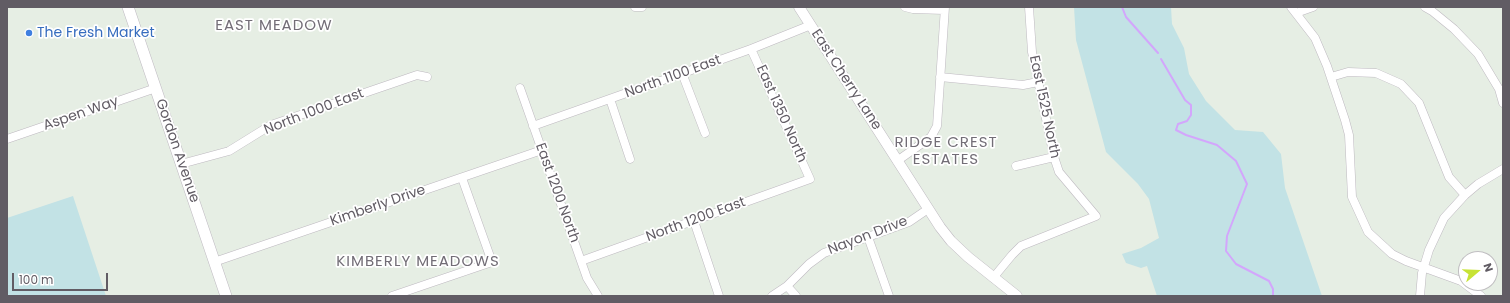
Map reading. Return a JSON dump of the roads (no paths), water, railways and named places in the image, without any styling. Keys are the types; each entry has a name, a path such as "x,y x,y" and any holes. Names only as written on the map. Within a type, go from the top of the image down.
{"main road":[{"name":"Gordon Avenue","path":"128,7 226,296"}],"street":[{"name":"East Cherry Lane","path":"799,7 928,209 951,241 968,258 1017,296"},
{"path":"897,161 931,137 937,126 945,8 913,9 904,7"},
{"name":"East 1525 North","path":"993,278 1012,254 1021,246 1096,216 1059,172 1054,158 1032,52 1029,7"},
{"path":"1313,7 1294,10 1315,38 1331,78 1349,135 1352,197 1368,232 1392,254 1461,281 1481,296"},
{"path":"1425,7 1454,29 1478,54 1499,89 1503,103"},
{"name":"North 1100 East","path":"533,126 751,49 811,25"},
{"name":"East 1350 North","path":"751,49 810,179"},
{"path":"1331,78 1348,72 1376,73 1401,84 1419,103 1449,177 1464,195"},
{"path":"682,73 705,133"},
{"name":"North 1000 East","path":"181,164 229,151 271,125 417,75 427,77"},
{"path":"940,77 1023,85 1038,82"},
{"name":"Aspen Way","path":"7,139 156,88"},
{"name":"East 1200 North","path":"520,88 587,278 598,296"},
{"path":"610,99 630,159"},
{"name":"Kimberly Drive","path":"214,262 542,150"},
{"path":"1016,166 1054,158"},
{"path":"1420,296 1424,266 1429,250 1444,218 1464,195 1478,184 1503,169"},
{"path":"392,296 492,262 462,178"},
{"name":"North 1200 East","path":"581,261 810,179"},
{"name":"Nayon Drive","path":"772,296 787,286 809,264 824,253 909,222 928,209"},
{"path":"694,221 719,296"},
{"path":"868,237 889,296"},
{"path":"787,286 796,296"}],"waterway":[{"path":"1122,7 1126,17 1158,53"},
{"path":"1161,59 1185,100 1191,105 1191,115 1187,121 1178,124 1176,130 1186,135 1217,145 1236,161 1247,184 1227,236 1226,251 1236,264 1269,281 1273,289 1273,296"}],"place":[{"name":"The Fresh Market","path":"29,33"}],"district":[{"name":"EAST MEADOW","path":"274,26"},
{"name":"RIDGE CREST ESTATES","path":"946,152"},
{"name":"KIMBERLY MEADOWS","path":"418,262"}]}
